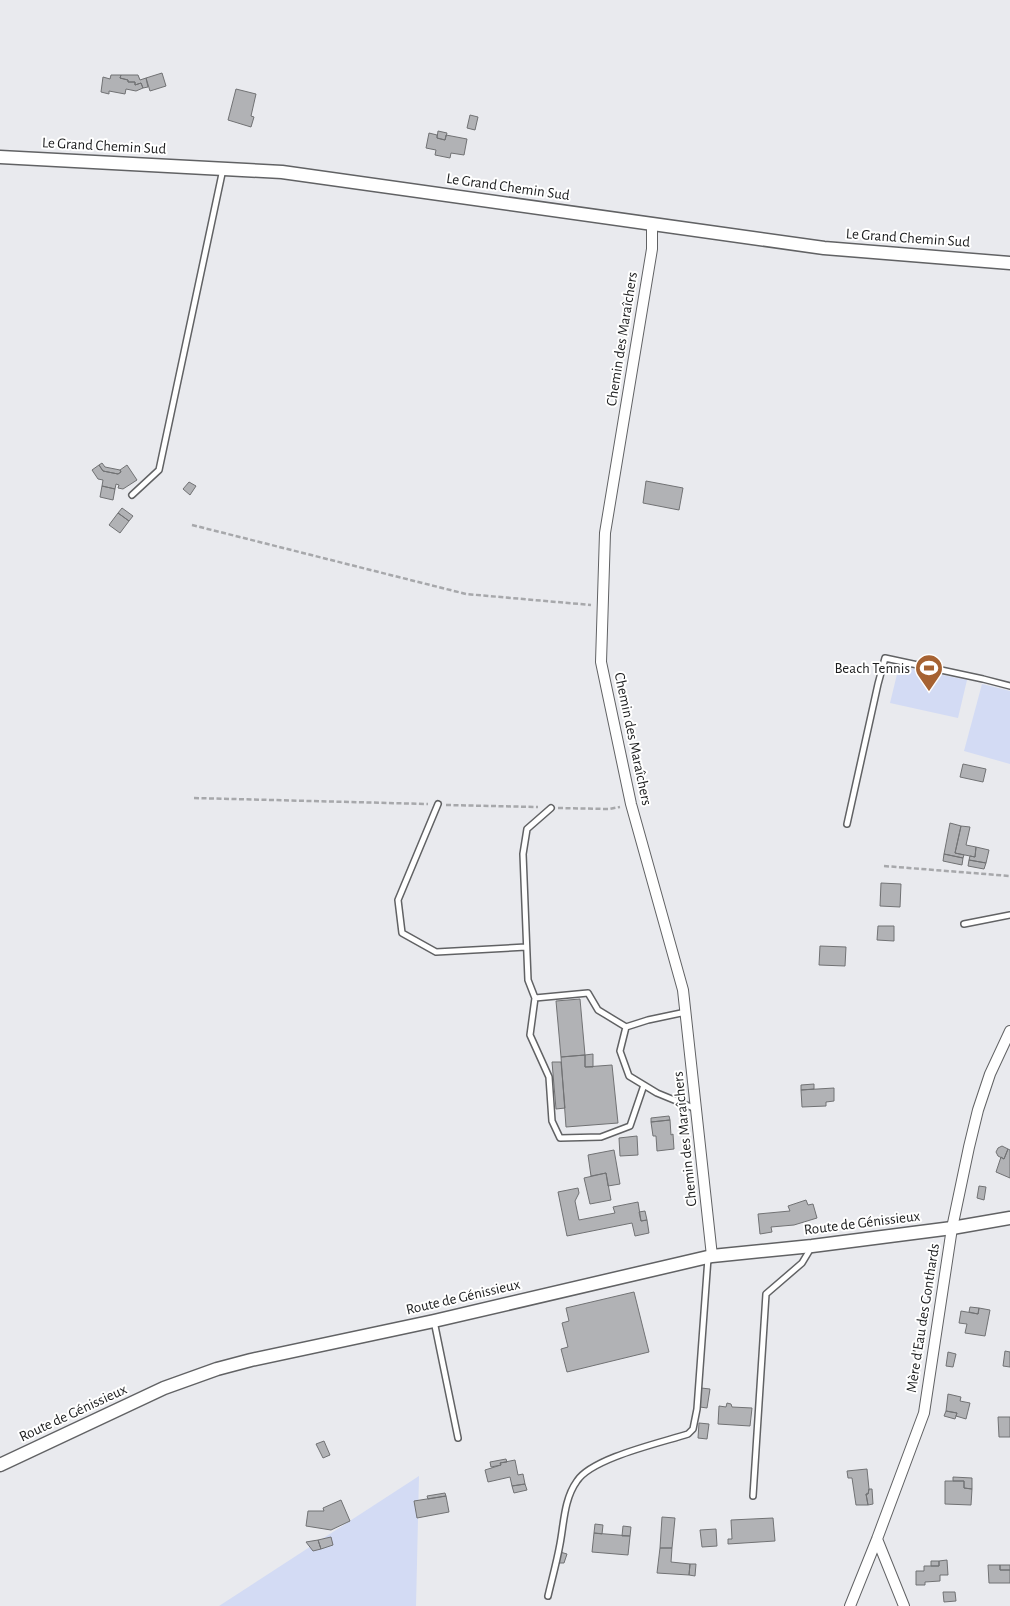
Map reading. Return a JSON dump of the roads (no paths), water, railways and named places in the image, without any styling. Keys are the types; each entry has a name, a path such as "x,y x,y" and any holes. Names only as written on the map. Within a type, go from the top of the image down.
{"street":[{"name":"Le Grand Chemin Sud","path":"0,157 282,172 824,248 1010,263"},
{"name":"Chemin des Maraîchers","path":"652,224 652,249 605,534 601,662 631,804 683,990 710,1256"},
{"name":"Mère d'Eau des Gonthards","path":"850,1606 924,1413 952,1228 978,1110 990,1074 1010,1031"},
{"name":"Route de Génissieux","path":"0,1465 164,1388 217,1369 251,1360 434,1321 710,1256 812,1246 952,1228 1010,1218"},
{"path":"877,1538 903,1606"}],"lane":[{"path":"132,495 159,470 224,169"},
{"path":"847,824 885,658 1010,686"},
{"path":"438,804 398,900 402,933 436,952 526,947"},
{"path":"551,808 527,829 523,854 528,980 535,998 530,1035 549,1077 552,1122 560,1138 601,1137 630,1126 644,1085"},
{"path":"964,924 1010,916"},
{"path":"535,998 588,993 598,1010 626,1027 686,1012"},
{"path":"626,1027 620,1051 629,1076 657,1094 696,1109"},
{"path":"753,1496 766,1294 802,1263 812,1246"},
{"path":"548,1596 566,1507 570,1493 577,1480 587,1471 616,1457 688,1434 693,1429 697,1409 710,1256"},
{"path":"434,1321 458,1438"}],"place":[{"name":"Beach Tennis","path":"929,692"}]}
